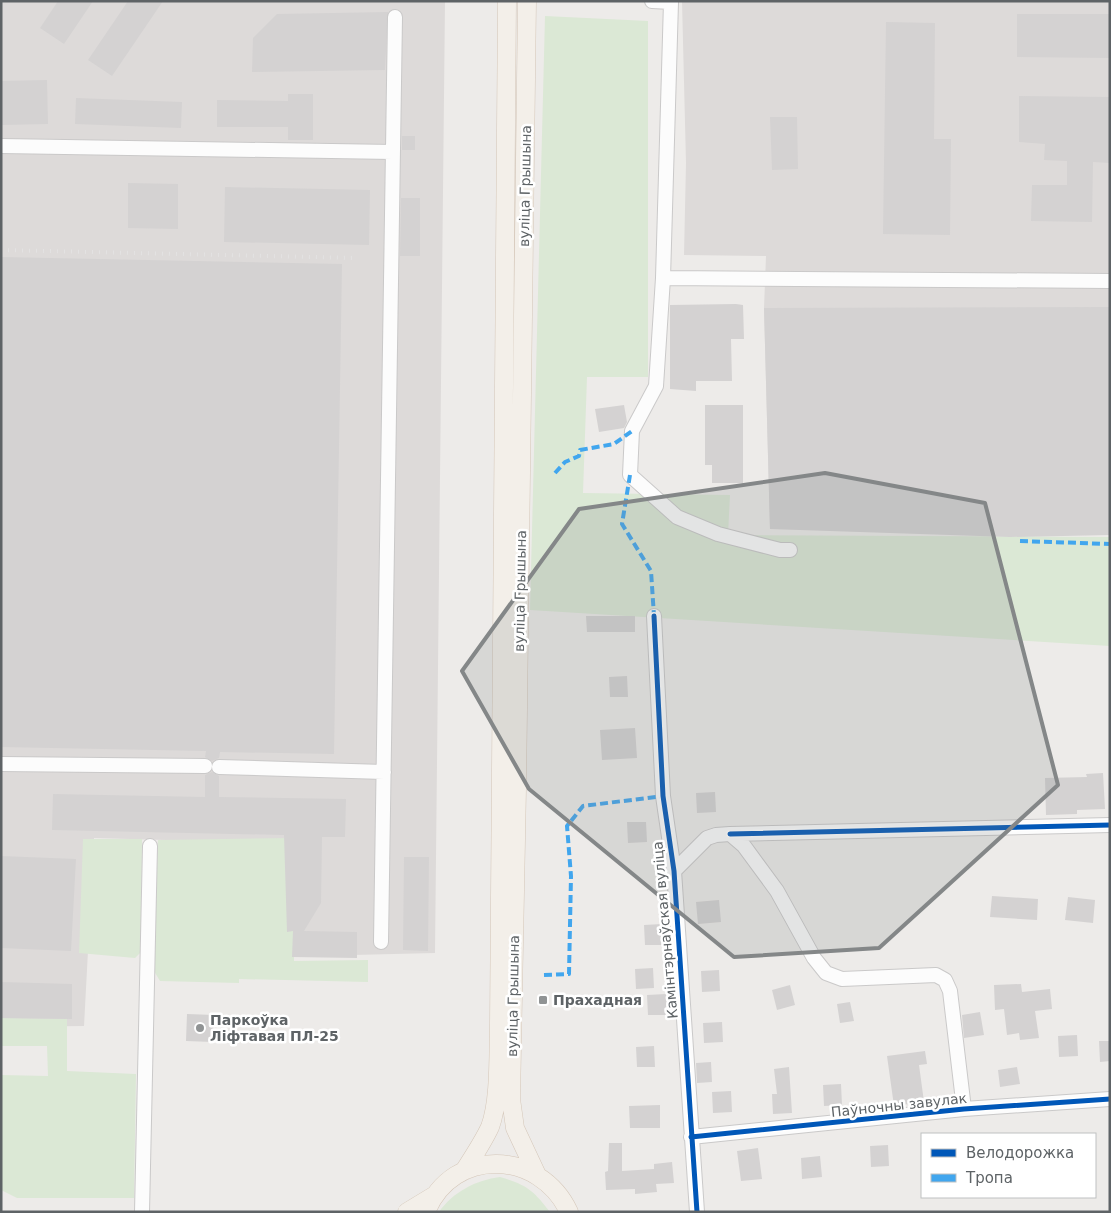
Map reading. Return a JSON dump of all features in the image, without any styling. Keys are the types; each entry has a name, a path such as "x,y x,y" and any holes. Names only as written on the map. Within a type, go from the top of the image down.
{"main road":[{"name":"вуліца Грышына","path":"464,1171 481,1144 490,1125 496,1097 499,1032 507,1"},
{"name":"вуліца Грышына","path":"527,1 517,798 511,1099 515,1128 537,1175"},
{"path":"426,1212 443,1185 464,1171 476,1166 501,1163 526,1169 537,1175 557,1191 569,1212"},
{"path":"407,1212 435,1195"}],"street":[{"path":"652,1 671,2 662,278 656,386 632,431 630,475 677,516 718,534 780,550 790,550"},
{"path":"381,942 395,17"},
{"path":"1,146 393,152"},
{"path":"662,278 1110,281"},
{"name":"Камінтэрнаўская вуліца","path":"654,616 663,796 674,871 697,1212"},
{"path":"1,764 212,766 384,772"},
{"path":"674,871 707,838 716,835 1110,825"},
{"path":"730,834 744,846 777,891 814,958 826,973 842,979 936,975 945,980 950,991 964,1109"},
{"path":"142,1212 150,846"},
{"name":"Паўночны завулак","path":"691,1137 964,1109 1110,1099"}],"highlighted area":[{"path":"825,473 985,503 1058,785 879,948 734,957 529,789 462,671 579,509"}],"shaded area":[{"path":"1,1 445,1 435,953 270,957 277,843 94,838 84,1026 1,1027"},
{"path":"682,1 1110,1 1110,530 770,529 764,308 766,256 684,255 686,163"}],"green space":[{"path":"545,16 648,21 648,377 587,377 583,493 730,495 728,535 1110,537 1110,646 530,610"},
{"path":"293,838 294,961 368,960 368,982 239,979 239,983 160,981 154,971 158,840"},
{"path":"83,839 142,839 141,952 135,958 79,953"},
{"path":"1,1018 67,1019 67,1071 136,1074 134,1198 17,1198 1,1190 1,1075 48,1076 47,1046 1,1046"},
{"path":"500,1177 529,1189 550,1212 439,1212 451,1199 466,1188 482,1181"}],"building":[{"path":"58,1 93,1 64,44 40,28"},
{"path":"128,1 163,1 112,76 88,60"},
{"path":"388,12 385,70 252,72 253,38 277,14"},
{"path":"1017,14 1110,14 1110,58 1017,57"},
{"path":"886,22 935,23 934,139 951,139 950,235 883,234"},
{"path":"47,80 48,124 2,125 1,81"},
{"path":"288,94 313,94 313,140 288,140 288,127 217,127 217,100 288,101"},
{"path":"1019,96 1110,97 1110,163 1093,162 1092,222 1031,221 1032,185 1067,185 1067,161 1044,160 1045,144 1019,142"},
{"path":"76,98 182,102 181,128 75,124"},
{"path":"770,117 797,117 798,169 772,170"},
{"path":"402,136 415,136 415,150 402,150"},
{"path":"128,183 178,184 178,229 128,228"},
{"path":"225,187 370,190 369,245 224,242"},
{"path":"401,198 420,198 420,256 400,256"},
{"path":"1,257 342,264 334,754 220,752 219,758 212,761 205,757 206,751 1,747"},
{"path":"670,305 743,305 744,339 731,339 732,381 696,381 696,391 670,389"},
{"path":"1110,307 1110,535 1010,537 770,529 764,308"},
{"path":"624,405 627,422 624,428 599,432 595,409"},
{"path":"705,405 743,405 743,483 712,483 712,465 705,465"},
{"path":"586,616 635,616 635,632 587,632"},
{"path":"627,676 628,697 610,697 609,677"},
{"path":"635,728 637,758 602,760 600,730"},
{"path":"212,772 219,776 219,797 346,799 345,837 322,837 321,903 304,931 357,932 357,958 292,957 293,931 287,932 284,835 52,830 53,794 205,797 205,775"},
{"path":"1103,773 1105,809 1077,810 1077,814 1046,815 1045,778 1087,777 1086,774"},
{"path":"715,792 716,812 697,813 696,793"},
{"path":"627,822 646,822 647,842 628,843"},
{"path":"1,856 76,859 71,951 1,948"},
{"path":"404,857 429,857 428,951 403,950"},
{"path":"992,896 1038,899 1037,920 990,917"},
{"path":"1068,897 1095,900 1093,923 1065,920"},
{"path":"719,900 721,922 698,924 696,902"},
{"path":"662,924 663,945 645,945 644,925"},
{"path":"653,968 654,988 636,989 635,969"},
{"path":"719,970 720,991 702,992 701,971"},
{"path":"1,982 72,984 72,1019 1,1018"},
{"path":"1021,984 1022,992 1050,989 1052,1009 1035,1011 1039,1038 1020,1040 1019,1033 1007,1035 1004,1009 995,1010 994,985"},
{"path":"790,985 795,1005 777,1010 772,990"},
{"path":"666,994 667,1015 648,1015 647,995"},
{"path":"850,1002 854,1021 840,1023 837,1004"},
{"path":"980,1012 984,1035 964,1038 962,1015"},
{"name":"Паркоўка Ліфтавая ПЛ-25","path":"187,1014 214,1015 213,1042 186,1041"},
{"path":"722,1022 723,1042 704,1043 703,1023"},
{"path":"1077,1035 1078,1056 1059,1057 1058,1036"},
{"path":"1099,1041 1110,1041 1110,1061 1100,1062"},
{"path":"654,1046 655,1067 637,1067 636,1047"},
{"path":"925,1051 927,1064 919,1065 924,1102 894,1106 887,1056"},
{"path":"711,1062 712,1082 697,1083 696,1063"},
{"path":"789,1067 792,1113 773,1114 772,1094 777,1094 774,1069"},
{"path":"1017,1067 1020,1084 1000,1087 998,1070"},
{"path":"841,1084 842,1105 824,1106 823,1085"},
{"path":"731,1091 732,1112 713,1113 712,1092"},
{"path":"660,1105 660,1128 630,1128 629,1106"},
{"path":"609,1143 622,1143 622,1171 654,1169 654,1164 672,1162 674,1183 656,1184 657,1192 635,1194 635,1189 606,1190 605,1172 608,1171"},
{"path":"888,1145 889,1166 871,1167 870,1146"},
{"path":"758,1148 762,1179 741,1181 737,1151"},
{"path":"820,1156 822,1177 802,1179 801,1158"}],"railway":[{"path":"1,250 357,258"}],"marked path":[{"path":"555,473 565,462 579,456 580,450 614,444 632,431"},
{"path":"630,475 622,524 651,571 654,616"},
{"path":"1020,541 1110,544"},
{"path":"544,975 569,974 571,876 567,826 583,806 663,796"}],"cycle path":[{"path":"654,616 663,796 674,871 697,1212"},
{"path":"730,834 1110,825"},
{"path":"691,1137 964,1109 1110,1099"}],"place":[{"name":"Прахадная","path":"543,1000"},
{"name":"Паркоўка Ліфтавая ПЛ-25","path":"200,1028"}]}
